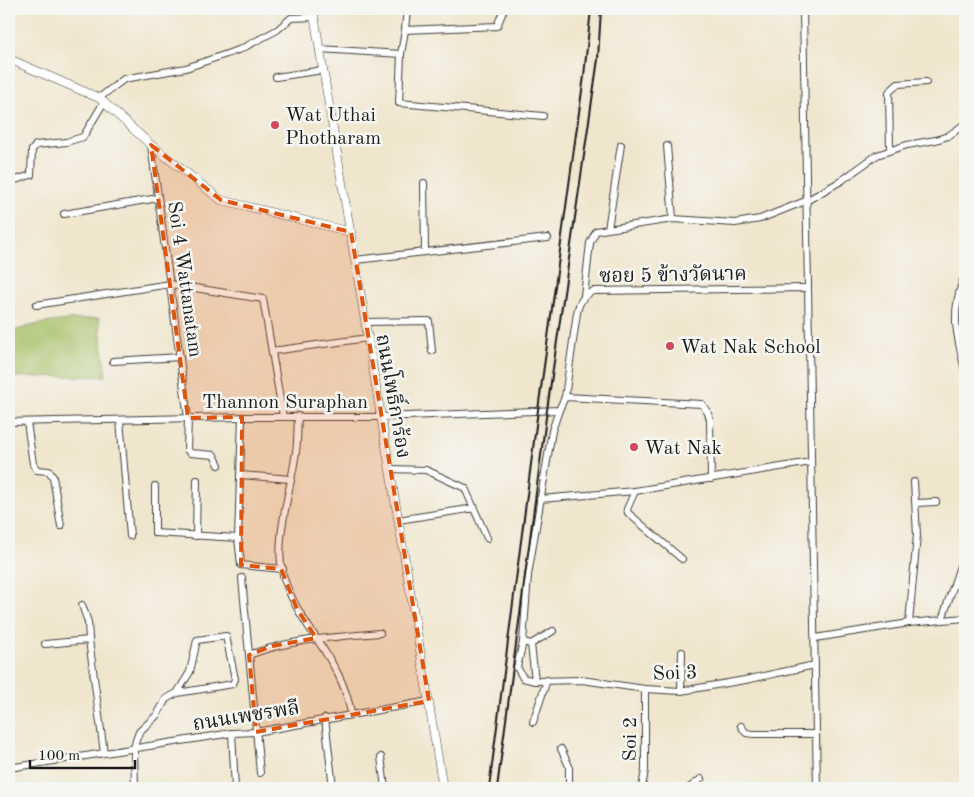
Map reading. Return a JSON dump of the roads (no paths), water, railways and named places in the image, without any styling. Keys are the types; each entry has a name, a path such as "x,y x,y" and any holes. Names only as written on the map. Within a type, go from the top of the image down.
{"street":[{"path":"407,9 399,103 543,116"},
{"path":"405,30 497,26 504,9"},
{"path":"803,9 818,788"},
{"path":"9,182 31,175 32,150 36,145 66,142 82,137 102,100 124,79 186,68 241,49 277,30 291,18 313,13"},
{"name":"ถนนโพธิ์การ้อง","path":"313,13 443,788"},
{"path":"319,49 402,54"},
{"path":"9,59 102,100 151,145 221,200 351,232"},
{"path":"276,77 323,70"},
{"path":"890,150 889,92 898,84 926,82"},
{"path":"584,296 590,243 596,231 673,219 735,223 760,218 806,201 841,181 864,162 890,150 948,136 965,124"},
{"name":"Soi 4 Wattanatam","path":"151,145 188,418 188,452 214,455 219,465"},
{"path":"608,229 621,145"},
{"path":"667,146 673,219"},
{"path":"424,183 425,252"},
{"path":"64,214 158,198"},
{"path":"355,260 548,238"},
{"path":"965,276 957,296 955,324 959,352 965,370"},
{"path":"36,306 170,284 264,298 283,417"},
{"name":"ซอย 5 ข้างวัดนาค","path":"566,397 576,313 584,296 593,291 808,288"},
{"path":"957,296 965,298"},
{"path":"365,322 429,321 432,351"},
{"path":"272,352 368,338"},
{"path":"113,361 180,357"},
{"path":"531,644 535,681 523,678 518,672 523,642 528,574 552,431 559,410 566,397 702,404 710,420 710,479"},
{"name":"Thannon Suraphan","path":"9,422 298,416 382,417 559,410"},
{"path":"298,416 296,457 281,536 282,569 297,609 339,673 348,694 351,714"},
{"path":"242,417 238,538 241,566 282,569"},
{"path":"120,420 130,536"},
{"path":"28,422 32,464 37,470 49,471 53,477 61,526"},
{"path":"540,500 634,491 811,462"},
{"path":"390,469 426,470 459,484 468,491 487,538"},
{"path":"240,474 291,479"},
{"path":"196,536 197,480"},
{"path":"909,623 916,561 914,482"},
{"path":"155,486 155,533 238,538"},
{"path":"634,491 627,508 628,513 682,559"},
{"path":"916,503 936,502"},
{"path":"398,520 475,508"},
{"path":"942,620 963,562 965,551"},
{"path":"242,578 260,773"},
{"path":"82,605 88,622 104,753"},
{"path":"815,638 909,623 965,618"},
{"path":"523,642 531,644 554,631"},
{"path":"249,655 272,646 316,638 380,633"},
{"path":"136,788 134,749 139,732 157,714 166,699 177,693 233,684 235,679 226,636 197,640 190,672 177,693"},
{"path":"45,644 89,640"},
{"path":"681,691 682,652"},
{"name":"Soi 3","path":"535,681 592,681 645,690 681,691 815,665"},
{"path":"533,722 547,680"},
{"name":"Soi 2","path":"642,788 646,770 645,690"},
{"name":"ถนนเพชรพลี","path":"9,768 232,733 256,732 429,701"},
{"path":"326,718 333,788"},
{"path":"741,726 746,733 754,734 816,734"},
{"path":"232,733 235,788"},
{"path":"561,749 569,766 569,788"},
{"path":"381,757 385,788"},
{"path":"689,788 701,779"}],"railway":[{"path":"489,788 584,76 591,9"},
{"path":"497,788 547,410 598,59 601,9"}],"place":[{"name":"Wat Uthai Photharam","path":"275,125"},
{"name":"Wat Nak School","path":"670,346"},
{"name":"Wat Nak","path":"634,447"}]}
